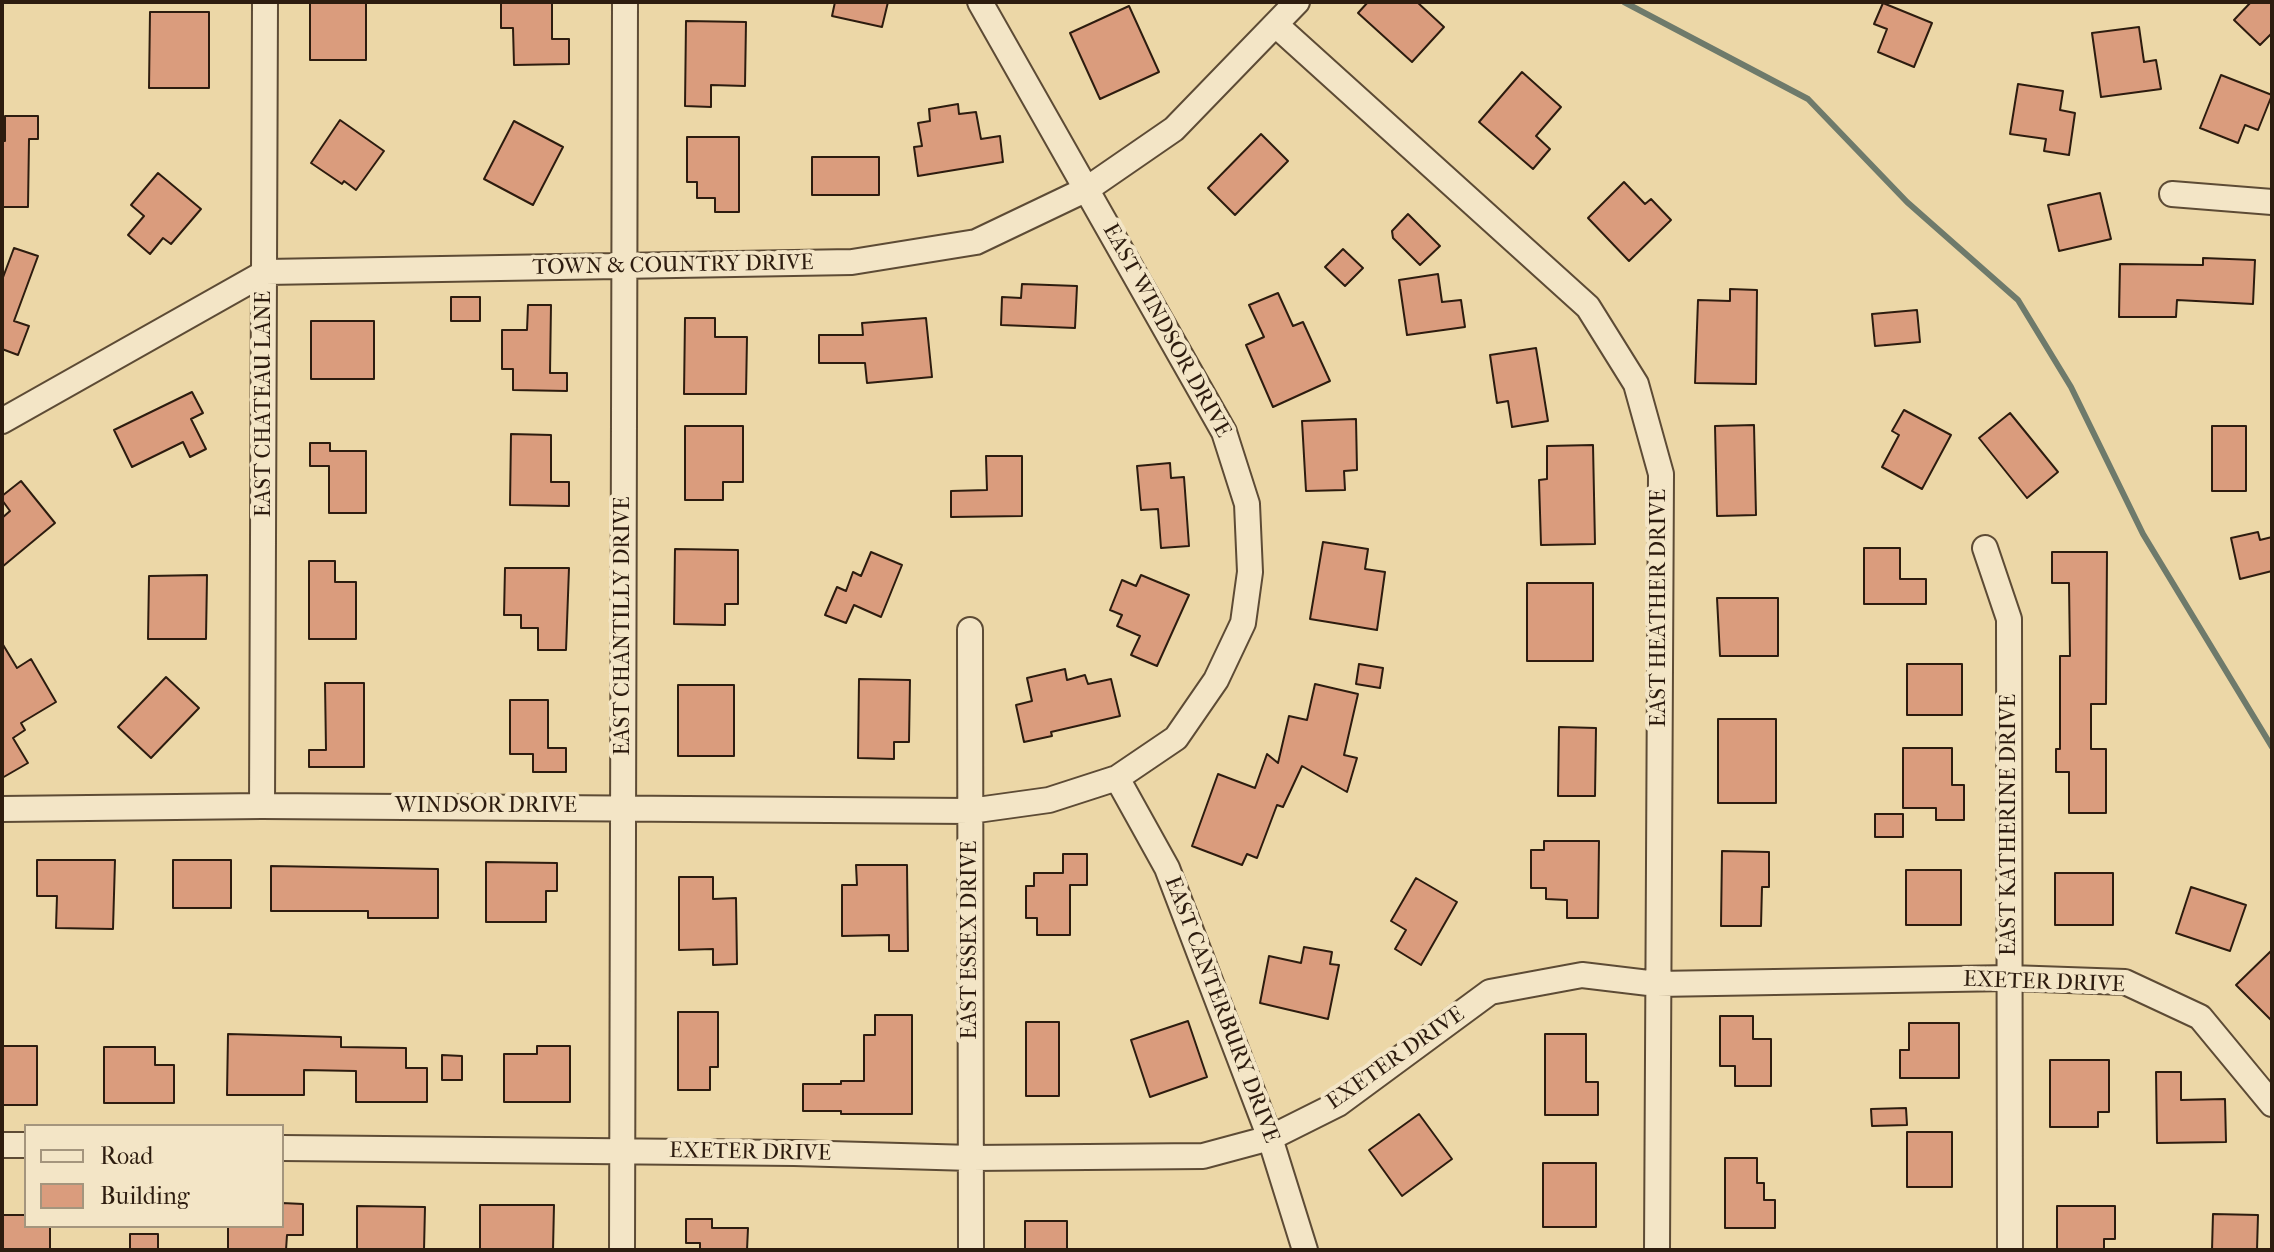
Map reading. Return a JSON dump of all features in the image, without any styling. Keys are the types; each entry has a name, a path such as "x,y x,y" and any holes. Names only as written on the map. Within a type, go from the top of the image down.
{"street":[{"name":"EAST CHATEAU LANE","path":"262,806 265,2"},
{"name":"EAST CHANTILLY DRIVE","path":"622,1250 625,2"},
{"name":"EAST WINDSOR DRIVE","path":"970,811 1049,800 1117,778 1176,738 1216,680 1243,623 1250,572 1247,504 1224,432 980,2"},
{"name":"TOWN & COUNTRY DRIVE","path":"2,421 266,272 852,262 976,242 1087,189 1174,129 1297,2"},
{"name":"EAST HEATHER DRIVE","path":"1276,25 1588,307 1636,384 1661,474 1657,1250"},
{"path":"2172,194 2272,202"},
{"name":"EAST KATHERINE DRIVE","path":"1985,548 2009,619 2010,1250"},
{"name":"EAST ESSEX DRIVE","path":"970,630 971,1250"},
{"name":"EAST CANTERBURY DRIVE","path":"1117,778 1167,868 1270,1138 1305,1250"},
{"name":"WINDSOR DRIVE","path":"2,809 262,806 970,811"},
{"name":"EXETER DRIVE","path":"284,1148 972,1158 1203,1156 1270,1138 1338,1104 1490,992 1582,975 1657,984 2010,978 2125,982 2200,1017 2272,1104"},
{"path":"2,1145 24,1145"}],"building":[{"path":"310,2 366,2 366,60 310,60"},
{"path":"501,2 552,2 552,39 569,39 569,64 514,65 513,28 501,28"},
{"path":"835,2 888,2 882,27 832,16"},
{"path":"1368,2 1417,2 1444,27 1412,62 1358,13"},
{"path":"2251,2 2272,2 2272,33 2260,45 2234,20"},
{"path":"1883,3 1932,23 1914,67 1878,52 1887,29 1874,24"},
{"path":"1129,6 1159,72 1100,99 1070,33"},
{"path":"150,12 209,12 209,88 149,88"},
{"path":"686,21 746,22 745,86 711,85 711,107 685,106"},
{"path":"2139,27 2144,62 2156,60 2161,89 2101,97 2092,33"},
{"path":"1522,72 1561,107 1536,136 1550,149 1533,169 1479,122"},
{"path":"2221,75 2272,95 2258,130 2245,125 2238,143 2200,128"},
{"path":"2018,84 2063,91 2060,110 2075,113 2069,155 2044,151 2046,139 2010,134"},
{"path":"958,104 959,114 976,112 981,139 1000,136 1003,162 918,176 914,147 922,146 918,123 930,121 929,109"},
{"path":"5,116 38,116 38,139 29,139 28,207 2,207"},
{"path":"340,120 384,151 356,190 311,163"},
{"path":"514,121 563,147 533,205 484,179"},
{"path":"1261,134 1288,161 1235,215 1208,188"},
{"path":"687,137 739,137 739,212 715,212 715,198 697,198 697,182 687,182"},
{"path":"812,157 879,157 879,195 812,195"},
{"path":"158,173 201,209 171,244 163,238 150,254 128,235 144,216 131,205"},
{"path":"1624,182 1645,204 1651,199 1671,220 1629,261 1588,218"},
{"path":"2100,193 2111,239 2059,251 2048,205"},
{"path":"1408,214 1440,246 1420,265 1393,238 1392,231"},
{"path":"14,248 38,256 14,321 29,326 18,355 2,349 2,280"},
{"path":"1343,249 1363,268 1345,286 1325,267"},
{"path":"2203,258 2255,260 2253,304 2177,300 2176,317 2119,317 2120,264 2203,265"},
{"path":"1438,274 1442,302 1461,300 1465,327 1407,335 1399,280"},
{"path":"1022,284 1077,286 1075,328 1001,325 1002,297 1021,298"},
{"path":"1730,289 1757,290 1756,384 1695,383 1698,300 1730,301"},
{"path":"1278,293 1293,326 1303,322 1330,381 1273,407 1246,345 1264,337 1249,305"},
{"path":"451,297 480,297 480,321 451,321"},
{"path":"528,305 551,305 550,373 567,373 567,391 513,390 513,369 502,369 502,330 527,330"},
{"path":"1917,310 1920,342 1875,346 1872,314"},
{"path":"685,318 715,318 715,337 747,337 746,394 684,394"},
{"path":"926,318 932,377 867,383 865,363 819,363 819,335 863,335 862,323"},
{"path":"311,321 374,321 374,379 311,379"},
{"path":"1536,348 1548,421 1512,427 1508,401 1497,403 1490,355"},
{"path":"192,392 203,413 191,419 206,449 190,457 183,442 132,467 114,430"},
{"path":"1904,410 1951,435 1922,489 1882,467 1899,435 1892,431"},
{"path":"2010,413 2058,472 2027,498 1979,438"},
{"path":"1356,419 1357,470 1344,471 1345,490 1306,491 1302,421"},
{"path":"1754,425 1756,515 1717,516 1715,426"},
{"path":"685,426 743,426 743,482 723,482 723,500 685,500"},
{"path":"2212,426 2246,426 2246,491 2212,491"},
{"path":"511,434 551,435 551,482 569,482 569,506 510,505"},
{"path":"310,443 330,443 330,451 366,451 366,513 329,513 329,466 310,466"},
{"path":"1593,445 1595,544 1541,545 1539,480 1547,479 1547,446"},
{"path":"986,456 1022,456 1022,516 951,517 951,491 987,490"},
{"path":"1170,463 1171,478 1184,477 1189,546 1161,548 1158,509 1141,510 1137,466"},
{"path":"21,481 55,523 2,567 2,518 10,511 2,496"},
{"path":"2258,532 2260,540 2272,537 2272,571 2240,579 2231,538"},
{"path":"1323,542 1368,549 1365,569 1385,572 1377,630 1310,619"},
{"path":"1864,548 1900,548 1900,579 1926,579 1926,604 1864,604"},
{"path":"675,549 738,550 738,604 725,604 725,625 674,624"},
{"path":"871,552 902,565 881,617 854,605 846,623 825,615 837,587 846,591 853,572 861,576"},
{"path":"2052,552 2107,552 2106,704 2091,704 2091,749 2106,749 2106,813 2069,813 2069,772 2056,772 2056,749 2060,749 2060,656 2070,656 2069,583 2052,583"},
{"path":"309,561 335,561 335,582 356,582 356,639 309,639"},
{"path":"505,568 569,568 566,650 538,650 538,628 521,628 521,615 504,615"},
{"path":"207,575 206,639 148,639 149,576"},
{"path":"1141,575 1189,595 1157,666 1131,655 1140,636 1117,626 1122,615 1110,610 1122,580 1136,586"},
{"path":"1527,583 1593,583 1593,661 1527,661"},
{"path":"1717,598 1778,598 1778,656 1720,656"},
{"path":"2,643 17,668 31,659 56,702 21,723 25,730 13,738 28,763 2,778"},
{"path":"1359,664 1383,668 1380,688 1356,684"},
{"path":"1907,664 1962,664 1962,715 1907,715"},
{"path":"1065,669 1067,680 1085,675 1088,684 1111,679 1120,716 1051,732 1052,736 1024,742 1016,705 1032,701 1027,678"},
{"path":"166,677 199,708 151,758 118,727"},
{"path":"859,679 910,680 909,742 894,742 894,759 858,758"},
{"path":"325,683 364,683 364,767 309,767 309,750 326,750"},
{"path":"1315,684 1358,694 1344,755 1357,758 1347,792 1302,766 1283,807 1277,805 1257,858 1247,854 1242,865 1192,846 1218,774 1255,788 1267,754 1278,763 1289,716 1307,720"},
{"path":"678,685 734,685 734,756 678,756"},
{"path":"510,700 548,700 548,748 566,748 566,772 533,772 533,754 510,754"},
{"path":"1718,719 1776,719 1776,803 1718,803"},
{"path":"1559,727 1596,728 1595,796 1558,796"},
{"path":"1903,748 1952,748 1952,785 1964,785 1964,820 1936,820 1936,808 1903,808"},
{"path":"1875,814 1903,814 1903,837 1875,837"},
{"path":"1544,841 1599,841 1598,918 1567,918 1567,900 1546,899 1546,888 1531,888 1531,850 1544,850"},
{"path":"1722,851 1769,852 1769,887 1762,887 1761,926 1721,926"},
{"path":"1063,854 1087,854 1087,885 1070,885 1070,935 1037,935 1037,918 1026,918 1026,886 1034,886 1034,873 1063,873"},
{"path":"37,860 115,860 113,929 56,928 57,896 37,896"},
{"path":"173,860 231,860 231,908 173,908"},
{"path":"486,862 557,863 557,891 546,891 546,922 486,922"},
{"path":"856,865 907,865 908,951 889,951 889,935 842,936 842,885 857,885"},
{"path":"271,866 438,869 438,918 368,918 368,911 271,911"},
{"path":"1906,870 1961,870 1961,925 1906,925"},
{"path":"2055,873 2113,873 2113,925 2055,925"},
{"path":"679,877 713,877 713,899 736,898 737,964 713,965 713,949 679,950"},
{"path":"1416,878 1457,902 1421,965 1395,949 1406,930 1391,921"},
{"path":"2191,887 2246,905 2230,951 2176,933"},
{"path":"1304,947 1332,952 1330,964 1339,965 1328,1019 1260,1003 1269,956 1301,963"},
{"path":"2272,950 2272,1021 2236,985"},
{"path":"678,1012 718,1012 718,1067 710,1067 710,1090 678,1090"},
{"path":"875,1015 912,1015 912,1114 803,1111 803,1084 864,1081 864,1035 875,1035"},
{"path":"1720,1016 1753,1016 1753,1039 1771,1039 1771,1086 1735,1086 1735,1066 1720,1066"},
{"path":"1188,1021 1207,1077 1150,1097 1131,1040"},
{"path":"1026,1022 1059,1022 1059,1096 1026,1096"},
{"path":"1909,1023 1959,1023 1959,1078 1900,1078 1900,1050 1909,1050"},
{"path":"228,1034 341,1037 341,1047 406,1048 406,1068 427,1068 427,1102 356,1102 356,1071 304,1070 304,1095 227,1095"},
{"path":"1545,1034 1586,1034 1586,1082 1598,1082 1598,1115 1545,1115"},
{"path":"2,1046 37,1046 37,1105 2,1105"},
{"path":"537,1046 570,1046 570,1102 504,1102 504,1054 537,1054"},
{"path":"104,1047 155,1047 155,1065 174,1065 174,1103 104,1103"},
{"path":"442,1055 462,1056 462,1080 442,1080"},
{"path":"2050,1060 2109,1060 2109,1112 2098,1112 2098,1127 2050,1127"},
{"path":"2156,1072 2181,1072 2181,1100 2225,1099 2226,1142 2157,1143"},
{"path":"1906,1108 1907,1125 1872,1126 1871,1109"},
{"path":"1419,1114 1452,1159 1402,1196 1369,1150"},
{"path":"1907,1132 1952,1132 1952,1187 1907,1187"},
{"path":"1725,1158 1757,1158 1757,1183 1764,1183 1764,1200 1775,1200 1775,1228 1725,1228"},
{"path":"1543,1163 1596,1163 1596,1227 1543,1227"},
{"path":"284,1203 303,1204 303,1235 287,1235 286,1250 228,1250 228,1228 284,1228"},
{"path":"480,1205 554,1205 553,1250 480,1250"},
{"path":"357,1206 425,1207 424,1250 357,1250"},
{"path":"2057,1206 2115,1206 2115,1239 2104,1239 2104,1250 2057,1250"},
{"path":"2213,1214 2258,1215 2257,1250 2212,1250"},
{"path":"2,1215 24,1215 24,1228 50,1228 50,1250 2,1250"},
{"path":"686,1219 712,1219 712,1228 748,1228 747,1250 700,1250 700,1243 686,1243"},
{"path":"1025,1221 1067,1221 1067,1250 1025,1250"},
{"path":"130,1234 158,1234 158,1250 130,1250"}],"waterway":[{"path":"1624,2 1808,99 1907,202 2018,300 2071,387 2143,534 2272,747"}]}
